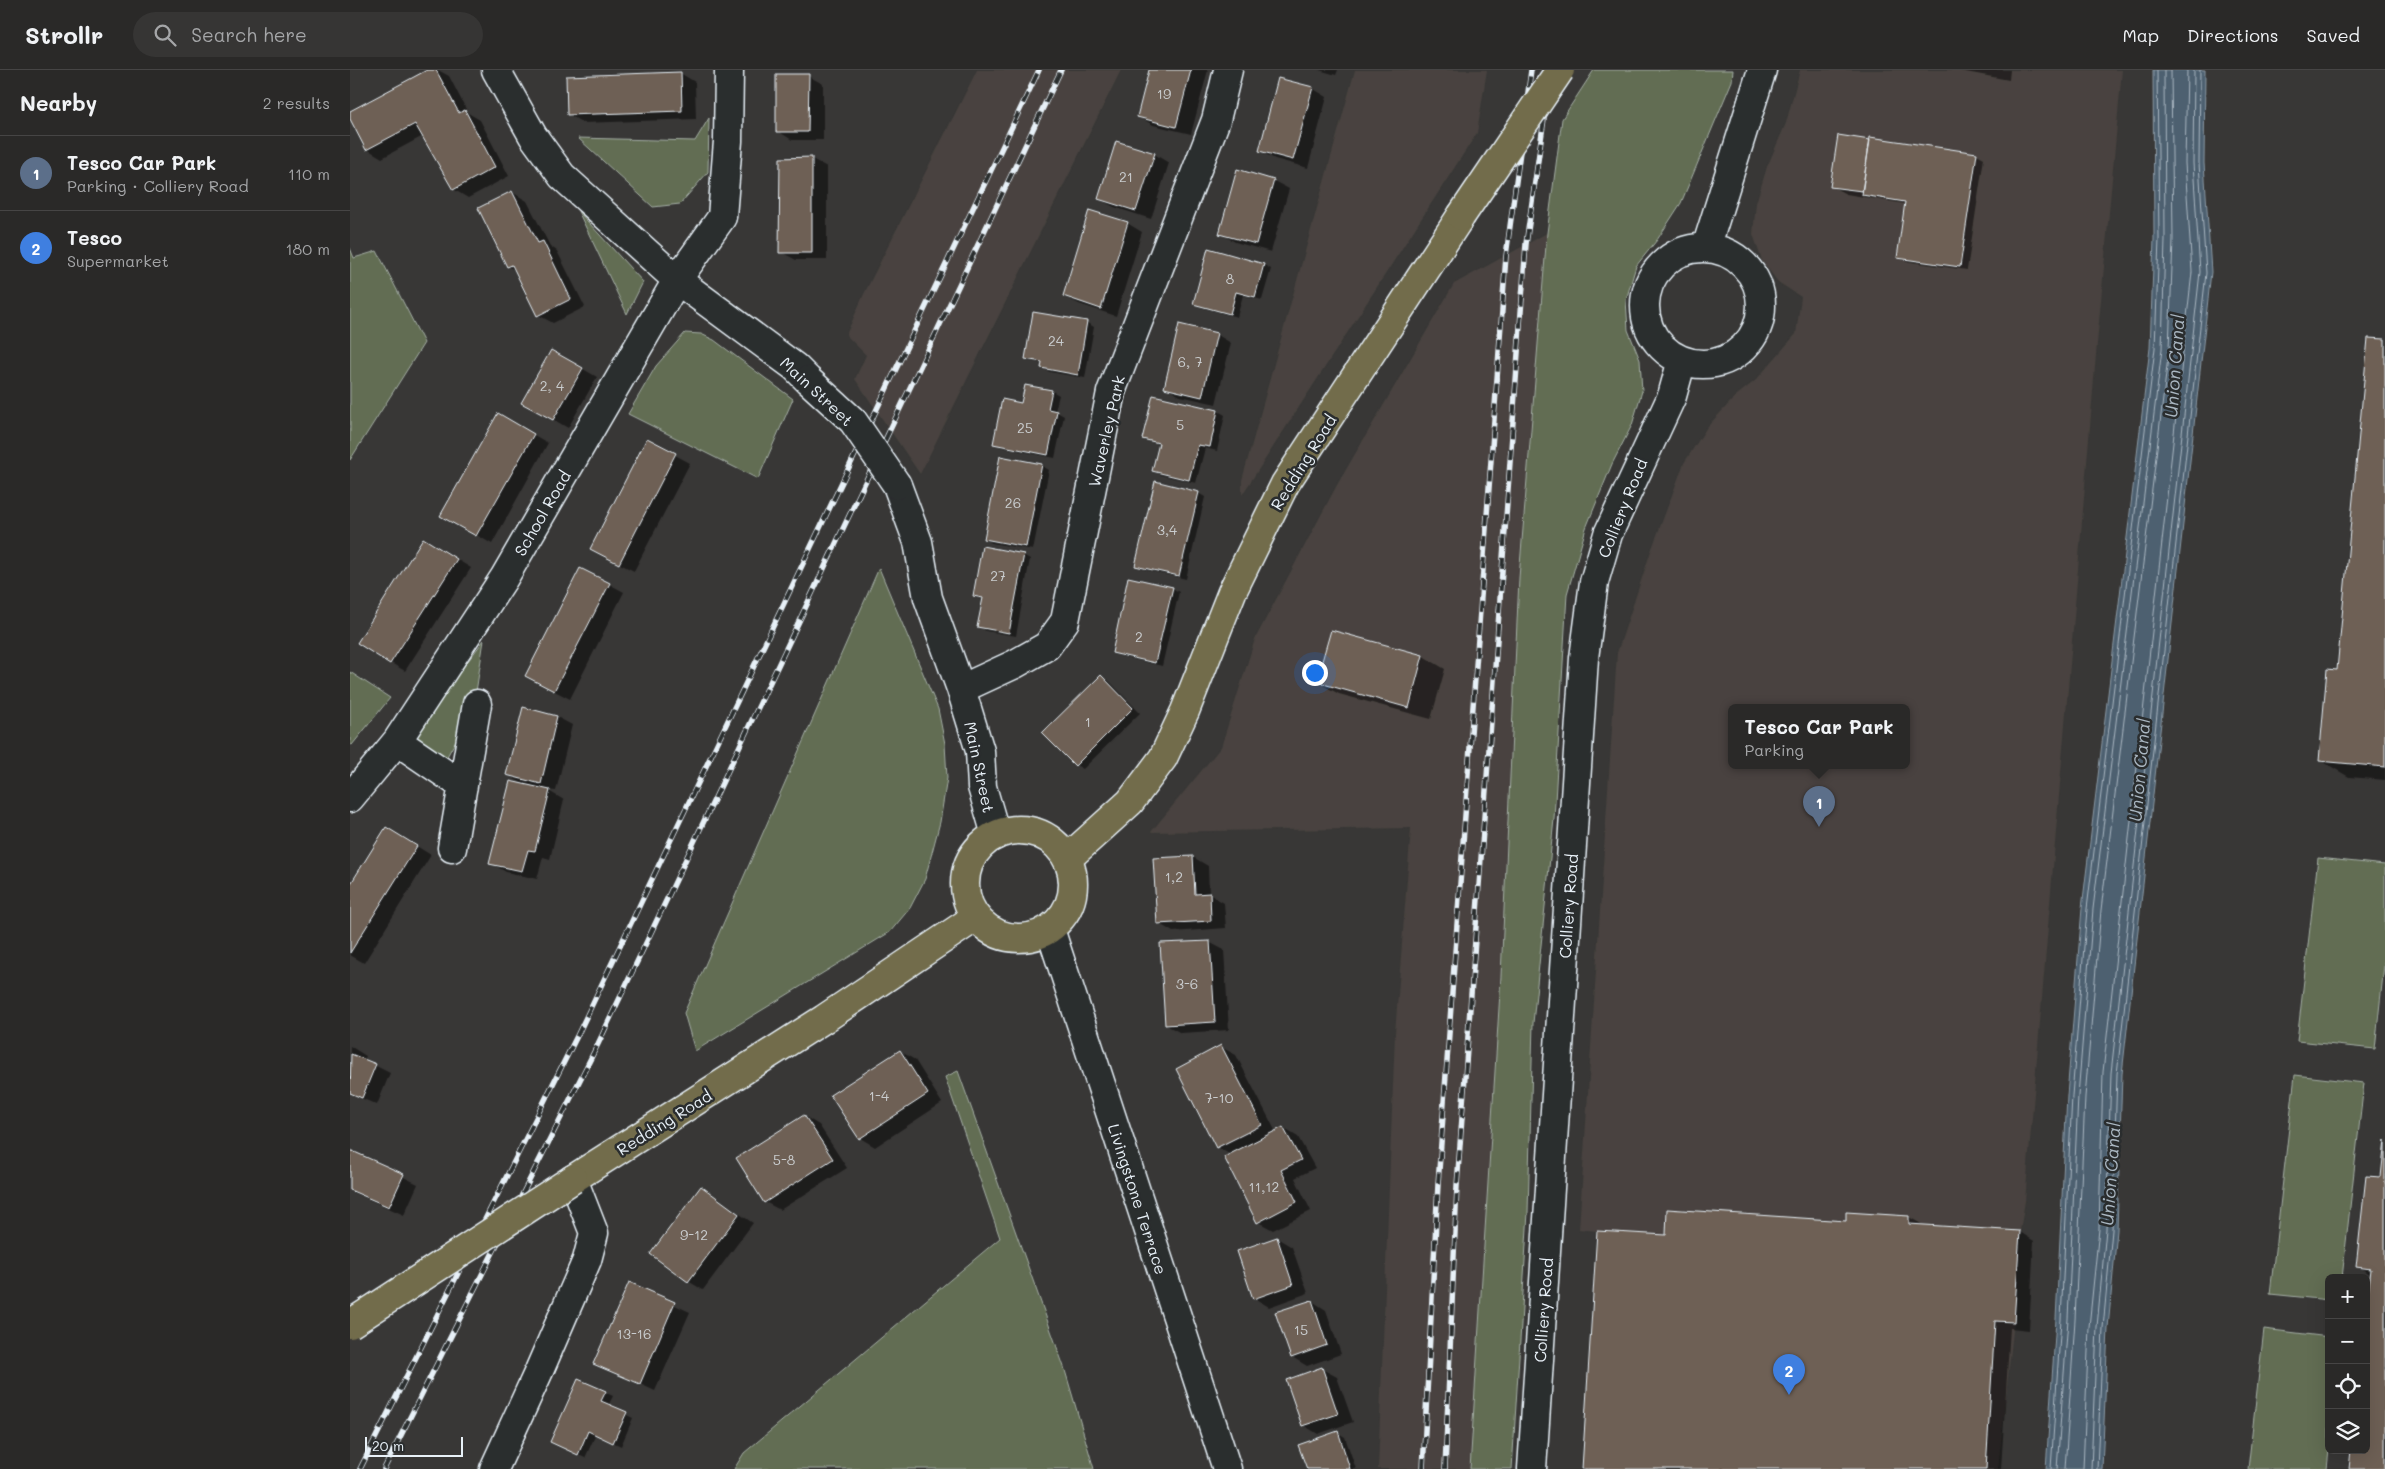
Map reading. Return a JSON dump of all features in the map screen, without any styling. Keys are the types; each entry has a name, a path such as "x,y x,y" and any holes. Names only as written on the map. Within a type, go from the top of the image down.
{"main road":[{"name":"Redding Road","path":"1067,859 1130,802 1163,758 1232,592 1285,484 1461,216 1560,70"},
{"path":"1013,830 1032,831 1048,838 1062,851 1070,866 1073,884 1071,901 1062,917 1050,929 1034,937 1016,938 999,935 984,926 976,917 966,896 964,877 970,860 981,845 996,835 1013,830"},
{"name":"Redding Road","path":"350,1324 832,1014 976,917"}],"street":[{"name":"Main Street","path":"496,70 533,136 562,176 677,280 795,367 852,421 897,485 918,542 928,598 961,690 980,751 982,786 996,835"},
{"name":"School Road","path":"350,798 397,741 504,578 677,280 722,217 728,140 729,70"},
{"name":"Waverley Park","path":"961,690 1047,646 1065,621 1111,392 1216,120 1228,70"},
{"path":"1706,248 1762,70"},
{"path":"1698,247 1706,248 1718,249 1737,257 1751,271 1760,289 1762,307 1758,327 1748,343 1735,355 1718,363 1700,364 1682,360 1665,350 1653,335 1645,317 1645,298 1651,278 1663,263 1679,252 1698,247"},
{"name":"Colliery Road","path":"1532,1469 1584,658 1594,582 1608,534 1672,396 1682,360"},
{"path":"452,848 476,704"},
{"path":"397,741 463,786"},
{"name":"Livingstone Terrace","path":"1050,929 1227,1469"},
{"path":"494,1469 586,1260 594,1233 573,1179"}],"shaded area":[{"path":"977,70 1121,70 920,474 855,379 866,355 846,335 864,294"},
{"path":"1355,70 1487,70 1477,133 1242,495 1242,480"},
{"path":"1800,70 2122,70 2096,355 2025,1201 2020,1231 2014,1322 1998,1469 1582,1469 1597,1231 1579,1229 1617,653 1651,551 1684,463 1707,427 1737,395 1756,380 1796,334 1801,297 1778,282 1762,261 1753,234 1756,203 1767,167 1786,123"},
{"path":"1547,233 1519,578 1501,976 1470,1469 1378,1469 1395,1033 1411,828 1151,832 1221,747 1255,639 1337,485 1454,284"}],"green space":[{"path":"1594,70 1733,70 1732,81 1681,203 1657,240 1636,266 1626,300 1628,330 1640,360 1642,391 1632,425 1612,464 1586,528 1567,594 1554,819 1533,1023 1528,1212 1512,1469 1470,1469 1501,976 1519,578 1547,233 1562,119"},
{"path":"709,118 708,172 680,204 653,207 578,138 695,141"},
{"path":"578,211 643,282 627,314"},
{"path":"350,248 354,258 377,251 424,343 350,460"},
{"path":"685,333 701,334 714,340 793,399 758,479 628,414 656,366"},
{"path":"879,568 938,709 945,744 947,778 940,822 925,879 910,908 890,932 695,1051 684,1013"},
{"path":"484,640 476,692 469,691 461,718 467,721 445,760 416,740 419,725"},
{"path":"350,672 390,698 352,745 350,744"},
{"path":"2318,858 2385,865 2385,956 2375,1049 2297,1041"},
{"path":"958,1071 1064,1367 1094,1469 734,1469 744,1453 1000,1238 945,1077"},
{"path":"2295,1075 2364,1083 2342,1274 2325,1274 2325,1300 2270,1294"},
{"path":"2264,1329 2325,1337 2325,1454 2329,1454 2327,1469 2248,1469"}],"water":[{"name":"Union Canal","path":"2153,70 2205,70 2204,163 2211,272 2122,1074 2117,1230 2108,1328 2102,1469 2046,1469 2056,1319 2067,1096 2082,908 2150,348 2154,239"}],"building":[{"path":"427,70 436,70 459,113 465,110 495,167 453,190 415,124 366,150 350,119 350,111"},
{"path":"1149,70 1191,70 1176,127 1137,117"},
{"path":"681,72 682,111 567,115 566,76"},
{"path":"776,74 809,74 808,132 776,132"},
{"path":"1278,78 1313,87 1293,160 1259,151"},
{"path":"1838,135 1870,140 1862,191 1830,187"},
{"path":"1870,137 1977,153 1960,267 1897,258 1905,202 1862,195"},
{"path":"1116,141 1155,153 1136,211 1098,199"},
{"path":"812,157 812,253 779,253 780,158"},
{"path":"1237,169 1274,180 1256,244 1219,234"},
{"path":"512,191 538,243 543,241 571,299 537,316 512,265 507,267 478,208"},
{"path":"1089,210 1128,222 1101,309 1063,296"},
{"path":"1208,248 1264,264 1255,297 1236,292 1230,314 1193,304"},
{"path":"1033,312 1087,321 1078,375 1041,368 1042,362 1025,359"},
{"path":"1179,324 1217,333 1202,397 1164,388"},
{"path":"2368,338 2385,339 2385,767 2319,761 2327,669 2337,670"},
{"path":"551,350 583,368 553,420 521,403"},
{"path":"1025,385 1052,390 1048,409 1057,411 1048,455 993,444 1002,399 1021,403"},
{"path":"1153,395 1218,410 1210,447 1198,445 1189,480 1152,471 1159,443 1142,439"},
{"path":"498,413 534,434 476,536 440,516"},
{"path":"647,438 676,453 619,564 590,549"},
{"path":"1000,456 1042,464 1026,547 984,539"},
{"path":"1155,481 1199,492 1179,576 1135,566"},
{"path":"423,538 457,559 390,664 357,643"},
{"path":"982,546 1024,554 1009,633 977,627 983,598 973,596"},
{"path":"580,568 610,583 554,691 525,676"},
{"path":"1128,577 1173,587 1155,663 1112,653"},
{"path":"1331,630 1423,655 1409,708 1316,682"},
{"path":"1101,675 1133,708 1075,766 1042,733"},
{"path":"523,707 557,716 541,784 506,775"},
{"path":"510,781 550,790 535,851 528,850 522,871 489,864"},
{"path":"386,827 417,846 350,953 350,885"},
{"path":"1193,856 1195,894 1210,893 1211,921 1157,924 1153,858"},
{"path":"1210,941 1215,1022 1165,1025 1160,943"},
{"path":"1221,1045 1262,1125 1216,1148 1176,1069"},
{"path":"900,1050 928,1094 859,1139 830,1095"},
{"path":"351,1054 376,1064 362,1098 350,1093"},
{"path":"804,1115 833,1159 764,1203 736,1158"},
{"path":"1283,1127 1301,1160 1281,1170 1297,1202 1257,1223 1224,1157"},
{"path":"2385,1140 2385,1469 2349,1469 2351,1454 2370,1454 2371,1269 2356,1267 2366,1176 2381,1177"},
{"path":"350,1150 404,1174 389,1207 350,1190"},
{"path":"701,1186 739,1214 688,1282 650,1254"},
{"path":"1667,1209 1846,1221 1846,1212 1909,1216 1909,1224 2020,1231 2014,1322 1995,1321 1986,1469 1582,1469 1597,1231 1666,1235"},
{"path":"1277,1237 1293,1285 1253,1299 1237,1251"},
{"path":"629,1282 675,1302 640,1384 593,1364"},
{"path":"1312,1300 1327,1345 1291,1358 1275,1312"},
{"path":"1322,1367 1338,1414 1302,1426 1286,1380"},
{"path":"578,1379 606,1391 601,1401 627,1412 613,1443 588,1431 578,1455 550,1442"},
{"path":"1338,1431 1350,1469 1307,1469 1298,1445"}],"railway":[{"path":"360,1469 578,1034 1039,70"},
{"path":"384,1469 598,1044 1061,70"},
{"path":"1423,1469 1438,1184 1506,256 1531,70"},
{"path":"1445,1469 1457,1186 1526,244 1551,70"}],"place":[{"name":"Tesco Car Park","path":"1819,827"},
{"name":"Tesco","path":"1789,1395"}]}
